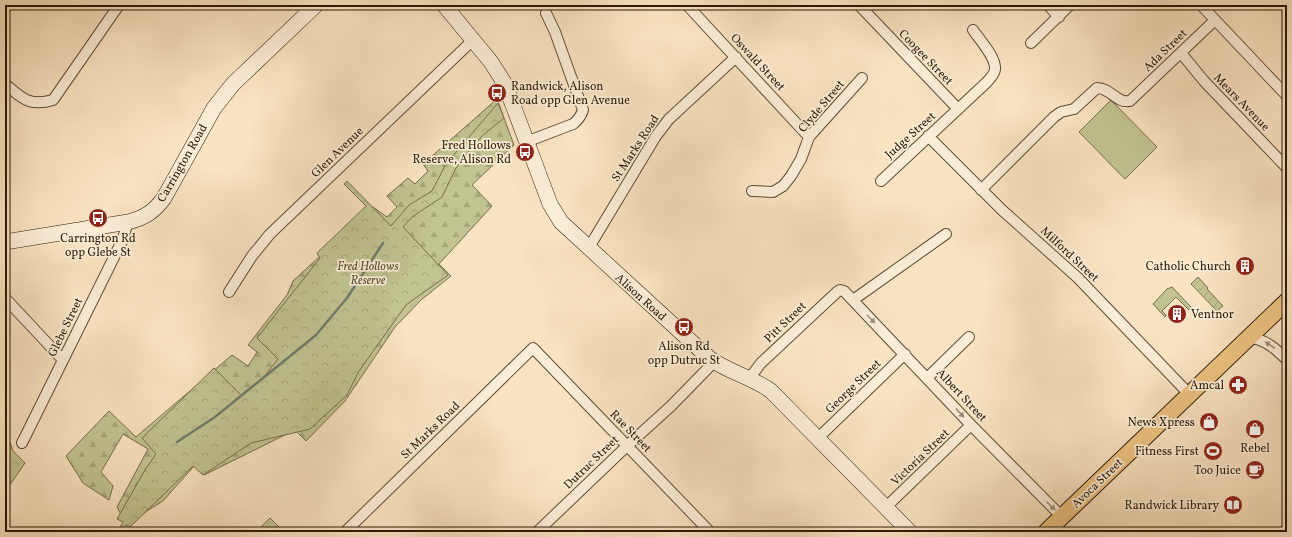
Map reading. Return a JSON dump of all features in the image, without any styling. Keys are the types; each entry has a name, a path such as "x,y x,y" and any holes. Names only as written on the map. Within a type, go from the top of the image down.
{"main road":[{"name":"Carrington Road","path":"5,242 128,222 147,216 159,205 214,108 223,96 233,84 316,5"},
{"name":"Alison Road","path":"444,5 497,70 505,84 550,204 554,213 568,230 714,362 761,384 772,391 910,532"},
{"name":"Avoca Street","path":"1046,532 1287,301"}],"street":[{"path":"5,84 29,102 41,104 53,100 119,5"},
{"name":"Oswald Street","path":"687,5 809,136"},
{"name":"Coogee Street","path":"859,5 958,109"},
{"path":"1048,5 1059,17"},
{"path":"1031,43 1070,5"},
{"path":"1201,5 1287,96"},
{"path":"526,142 578,121 583,110 555,32 546,14"},
{"name":"Ada Street","path":"981,190 1054,117 1061,112 1074,109 1097,88 1103,88 1123,102 1132,100 1215,20"},
{"name":"Judge Street","path":"880,181 958,109 994,73 996,68 992,56 973,30"},
{"name":"Glen Avenue","path":"229,292 252,256 270,234 473,40"},
{"name":"Mears Avenue","path":"1181,53 1204,81 1287,168"},
{"name":"St Marks Road","path":"588,248 660,131 669,119 736,57"},
{"name":"Clyde Street","path":"752,191 773,192 783,186 801,159 809,136 862,78"},
{"name":"Milford Street","path":"928,136 981,190 1078,278 1190,395"},
{"name":"Glebe Street","path":"22,443 122,241 128,222"},
{"path":"853,300 946,234"},
{"name":"Pitt Street","path":"749,379 761,363 823,304 840,290 844,291"},
{"name":"Albert Street","path":"844,291 971,425 1062,517"},
{"path":"5,298 63,360"},
{"path":"928,378 969,337"},
{"path":"1249,337 1268,343 1287,360"},
{"name":"St Marks Road","path":"345,532 533,348"},
{"name":"Rae Street","path":"533,348 710,532"},
{"name":"George Street","path":"818,438 905,354"},
{"name":"Dutruc Street","path":"537,532 671,406 714,362"},
{"name":"Victoria Street","path":"886,507 971,425"},
{"path":"1286,532 1287,528"}],"green space":[{"name":"Fred Hollows Reserve","path":"497,99 514,145 472,185 492,206 439,264 451,276 421,300 395,327 345,401 306,441 295,430 204,475 195,465 163,501 126,524 117,507 148,449 123,434 101,472 113,486 109,500 83,483 66,456 109,411 136,437 232,355 248,366 257,352 248,345 287,295 293,281 373,207 387,217 397,207 387,196 408,178 415,184 428,171 423,164"},
{"path":"1111,100 1157,147 1125,179 1079,132"},
{"name":"Fred Hollows Reserve","path":"498,103 504,118 482,136 464,157 456,168 442,197 412,217 403,227 448,275 406,305 359,371 347,395 310,429 251,443 203,475 193,466 130,527 127,525 122,532 117,532 123,522 117,519 145,470 156,454 142,438 214,368 242,396 262,379 278,359 257,338 320,258 317,253 366,206 344,184 347,181 391,226 409,205 432,191 446,164"},
{"path":"1198,277 1223,306 1217,311 1191,284"},
{"path":"1172,287 1191,307 1189,310 1176,297 1162,311 1166,315 1165,317 1153,304 1167,289"},
{"path":"10,442 13,451 25,463 5,492 5,447"},
{"path":"270,518 284,532 256,532"}],"waterway":[{"path":"177,442 215,417 316,335 347,298 383,243"}],"place":[{"name":"Randwick, Alison Road opp Glen Avenue","path":"497,93"},
{"name":"Fred Hollows Reserve, Alison Rd","path":"525,152"},
{"name":"Carrington Rd opp Glebe St","path":"98,218"},
{"name":"Catholic Church","path":"1245,266"},
{"name":"Ventnor","path":"1177,314"},
{"name":"Alison Rd opp Dutruc St","path":"684,327"},
{"name":"Amcal","path":"1238,385"},
{"name":"News Xpress","path":"1209,422"},
{"name":"Rebel","path":"1255,429"},
{"name":"Fitness First","path":"1213,451"},
{"name":"Too Juice","path":"1255,470"},
{"name":"Randwick Library","path":"1233,505"}]}
